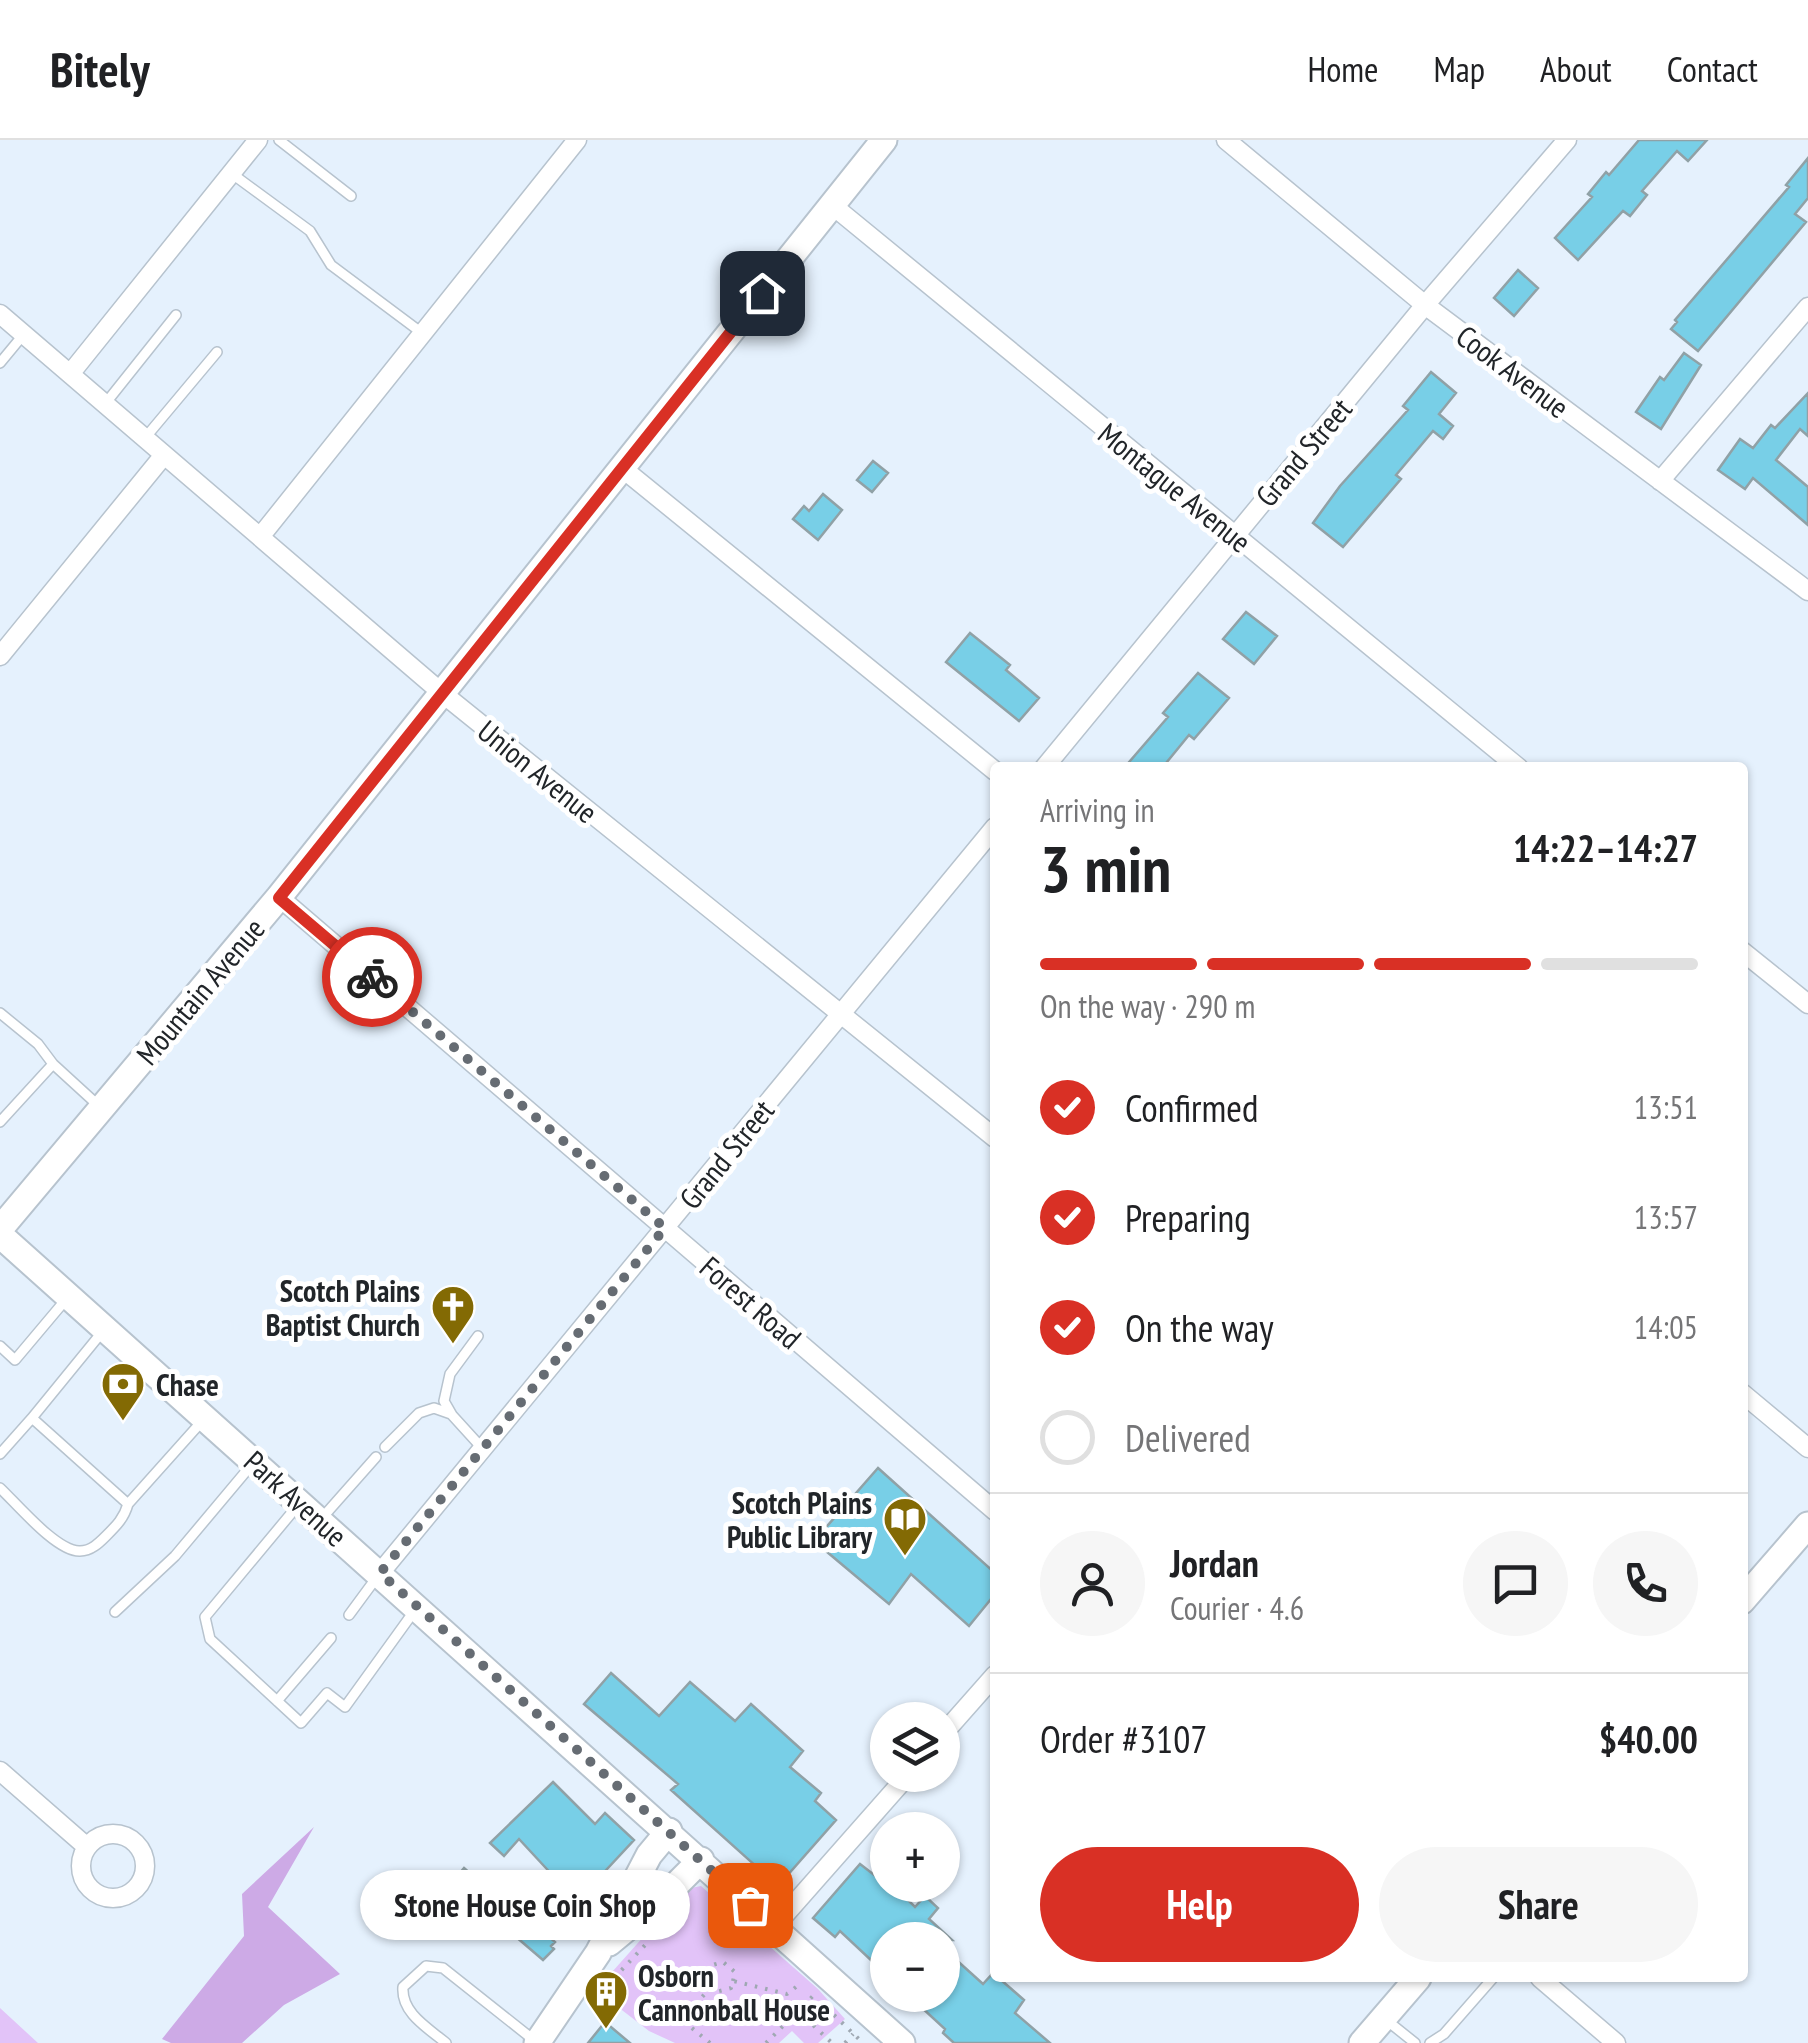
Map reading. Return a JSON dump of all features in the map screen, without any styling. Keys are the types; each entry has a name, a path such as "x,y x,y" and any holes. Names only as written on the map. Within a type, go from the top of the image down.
{"street":[{"path":"70,374 258,140"},
{"path":"260,537 578,140"},
{"name":"Mountain Avenue","path":"0,1232 279,898 884,140"},
{"name":"Grand Street","path":"1049,762 1424,305 1566,140"},
{"name":"Cook Avenue","path":"1233,142 1424,305 1808,592"},
{"name":"Montague Avenue","path":"832,206 1512,762"},
{"path":"1660,481 1808,307"},
{"name":"Union Avenue","path":"0,314 442,693 990,1134"},
{"path":"0,656 164,455"},
{"path":"622,468 990,767"},
{"name":"Grand Street","path":"380,1573 990,833"},
{"name":"Forest Road","path":"279,898 990,1506"},
{"path":"1748,955 1808,1004"},
{"name":"Park Avenue","path":"0,1232 902,2043"},
{"path":"1748,1398 1808,1448"},
{"path":"1748,1594 1808,1525"},
{"path":"960,1715 990,1681"},
{"path":"0,1771 87,1847"},
{"path":"774,1927 893,1792"},
{"path":"537,2043 598,1953 649,1855 669,1831"},
{"path":"598,1953 702,1860"},
{"path":"1362,2043 1414,1982"},
{"path":"1545,1982 1616,2043"}],"lane":[{"path":"279,140 351,196"},
{"path":"231,173 310,230 331,265 423,333"},
{"path":"105,404 176,315"},
{"path":"0,363 24,334"},
{"path":"145,438 216,352"},
{"path":"0,1013 38,1044 53,1064 102,1108"},
{"path":"0,1122 53,1064"},
{"path":"0,1346 16,1360 70,1294"},
{"path":"0,1454 106,1327"},
{"path":"478,1336 450,1374 444,1401 482,1448"},
{"path":"385,1447 419,1413 434,1408 452,1415"},
{"path":"0,1488 60,1544 73,1551 86,1551 123,1519 128,1504 206,1417"},
{"path":"32,1418 128,1504"},
{"path":"320,1520 376,1457"},
{"path":"115,1612 176,1556 255,1461"},
{"path":"300,1502 205,1617 210,1640 301,1723 327,1693 344,1707 418,1606"},
{"path":"349,1615 380,1573"},
{"path":"277,1701 331,1638"},
{"path":"446,2043 415,2017 403,2000 404,1987 426,1966 443,1968 537,2043"},
{"path":"1430,2043 1444,2034 1490,1982"},
{"path":"1383,2018 1415,2043"}],"path":[{"path":"600,1993 654,1936"},
{"path":"723,1962 735,1972 733,1981 731,1988 716,1992 705,1980 709,1966 723,1962"},
{"path":"733,1981 787,1994 801,1983 796,1978"},
{"path":"710,2043 687,2024 687,2014 711,1986"},
{"path":"766,2043 814,1996"},
{"path":"827,2008 863,2043"},
{"path":"798,2011 832,2043"},
{"path":"845,2043 854,2034"}],"shaded area":[{"path":"314,1827 268,1907 340,1974 284,2005 242,2043 171,2043 162,2039 244,1936 242,1894"},
{"path":"701,1886 818,1989 845,2019 818,2043 804,2043 792,2031 779,2043 675,2043 649,2031 596,1990 686,1889"},
{"path":"0,2008 38,2043 0,2043"}],"building":[{"path":"1639,140 1707,140 1688,161 1677,151 1642,191 1647,195 1630,216 1623,211 1578,260 1555,238 1592,197 1588,194 1606,172 1609,175"},
{"path":"1808,158 1808,198 1795,214 1806,222 1698,351 1671,329 1675,320 1789,187 1786,185"},
{"path":"1518,270 1538,288 1514,316 1494,298"},
{"path":"1684,353 1701,365 1661,429 1636,412 1660,377 1664,380"},
{"path":"1431,372 1456,393 1439,414 1453,426 1443,439 1433,431 1396,475 1401,479 1343,547 1313,523 1340,486 1408,410 1403,406"},
{"path":"1808,393 1808,436 1800,429 1776,460 1808,487 1808,525 1753,478 1745,489 1718,470 1740,439 1753,448 1771,425 1775,428"},
{"path":"873,461 888,473 872,492 857,480"},
{"path":"823,494 842,510 818,540 793,519 804,506 809,511"},
{"path":"1246,612 1277,636 1254,664 1223,639"},
{"path":"970,633 1010,665 1006,670 1039,698 1019,721 946,662"},
{"path":"1198,673 1229,698 1194,739 1189,735 1167,762 1129,762 1168,717 1163,713"},
{"name":"Scotch Plains Public Library","path":"878,1468 990,1569 990,1600 969,1626 911,1574 889,1604 814,1541"},
{"path":"611,1673 659,1716 690,1682 735,1721 751,1704 803,1751 790,1767 821,1793 815,1801 836,1820 778,1886 671,1790 678,1784 584,1704"},
{"path":"553,1782 595,1824 605,1813 634,1840 594,1883 587,1876 570,1894 519,1839 504,1856 490,1843"},
{"path":"860,1864 870,1872 870,1902 910,1902 915,1907 920,1902 932,1902 938,1908 929,1919 932,1922 870,1922 870,1959 840,1931 835,1937 813,1918"},
{"path":"464,1868 473,1876 477,1872 555,1942 551,1946 554,1949 543,1960 452,1882"},
{"path":"960,1963 983,1984 990,1976 990,1982 1003,1982 1024,2000 1015,2013 1050,2043 954,2043 943,2033 945,2029 926,2012 960,2012"},
{"name":"Osborn Cannonball House","path":"605,2022 630,2043 588,2043"}],"way so far":[{"path":"372,977 665,1228 380,1573 750,1905"}],"place":[{"name":"Scotch Plains Baptist Church","path":"453,1345"},
{"name":"Chase","path":"123,1422"},
{"name":"Scotch Plains Public Library","path":"905,1557"},
{"name":"Stone House Coin Shop","path":"750,1905"},
{"name":"Osborn Cannonball House","path":"606,2030"}],"route":[{"path":"372,977 279,898 762,293"}]}
